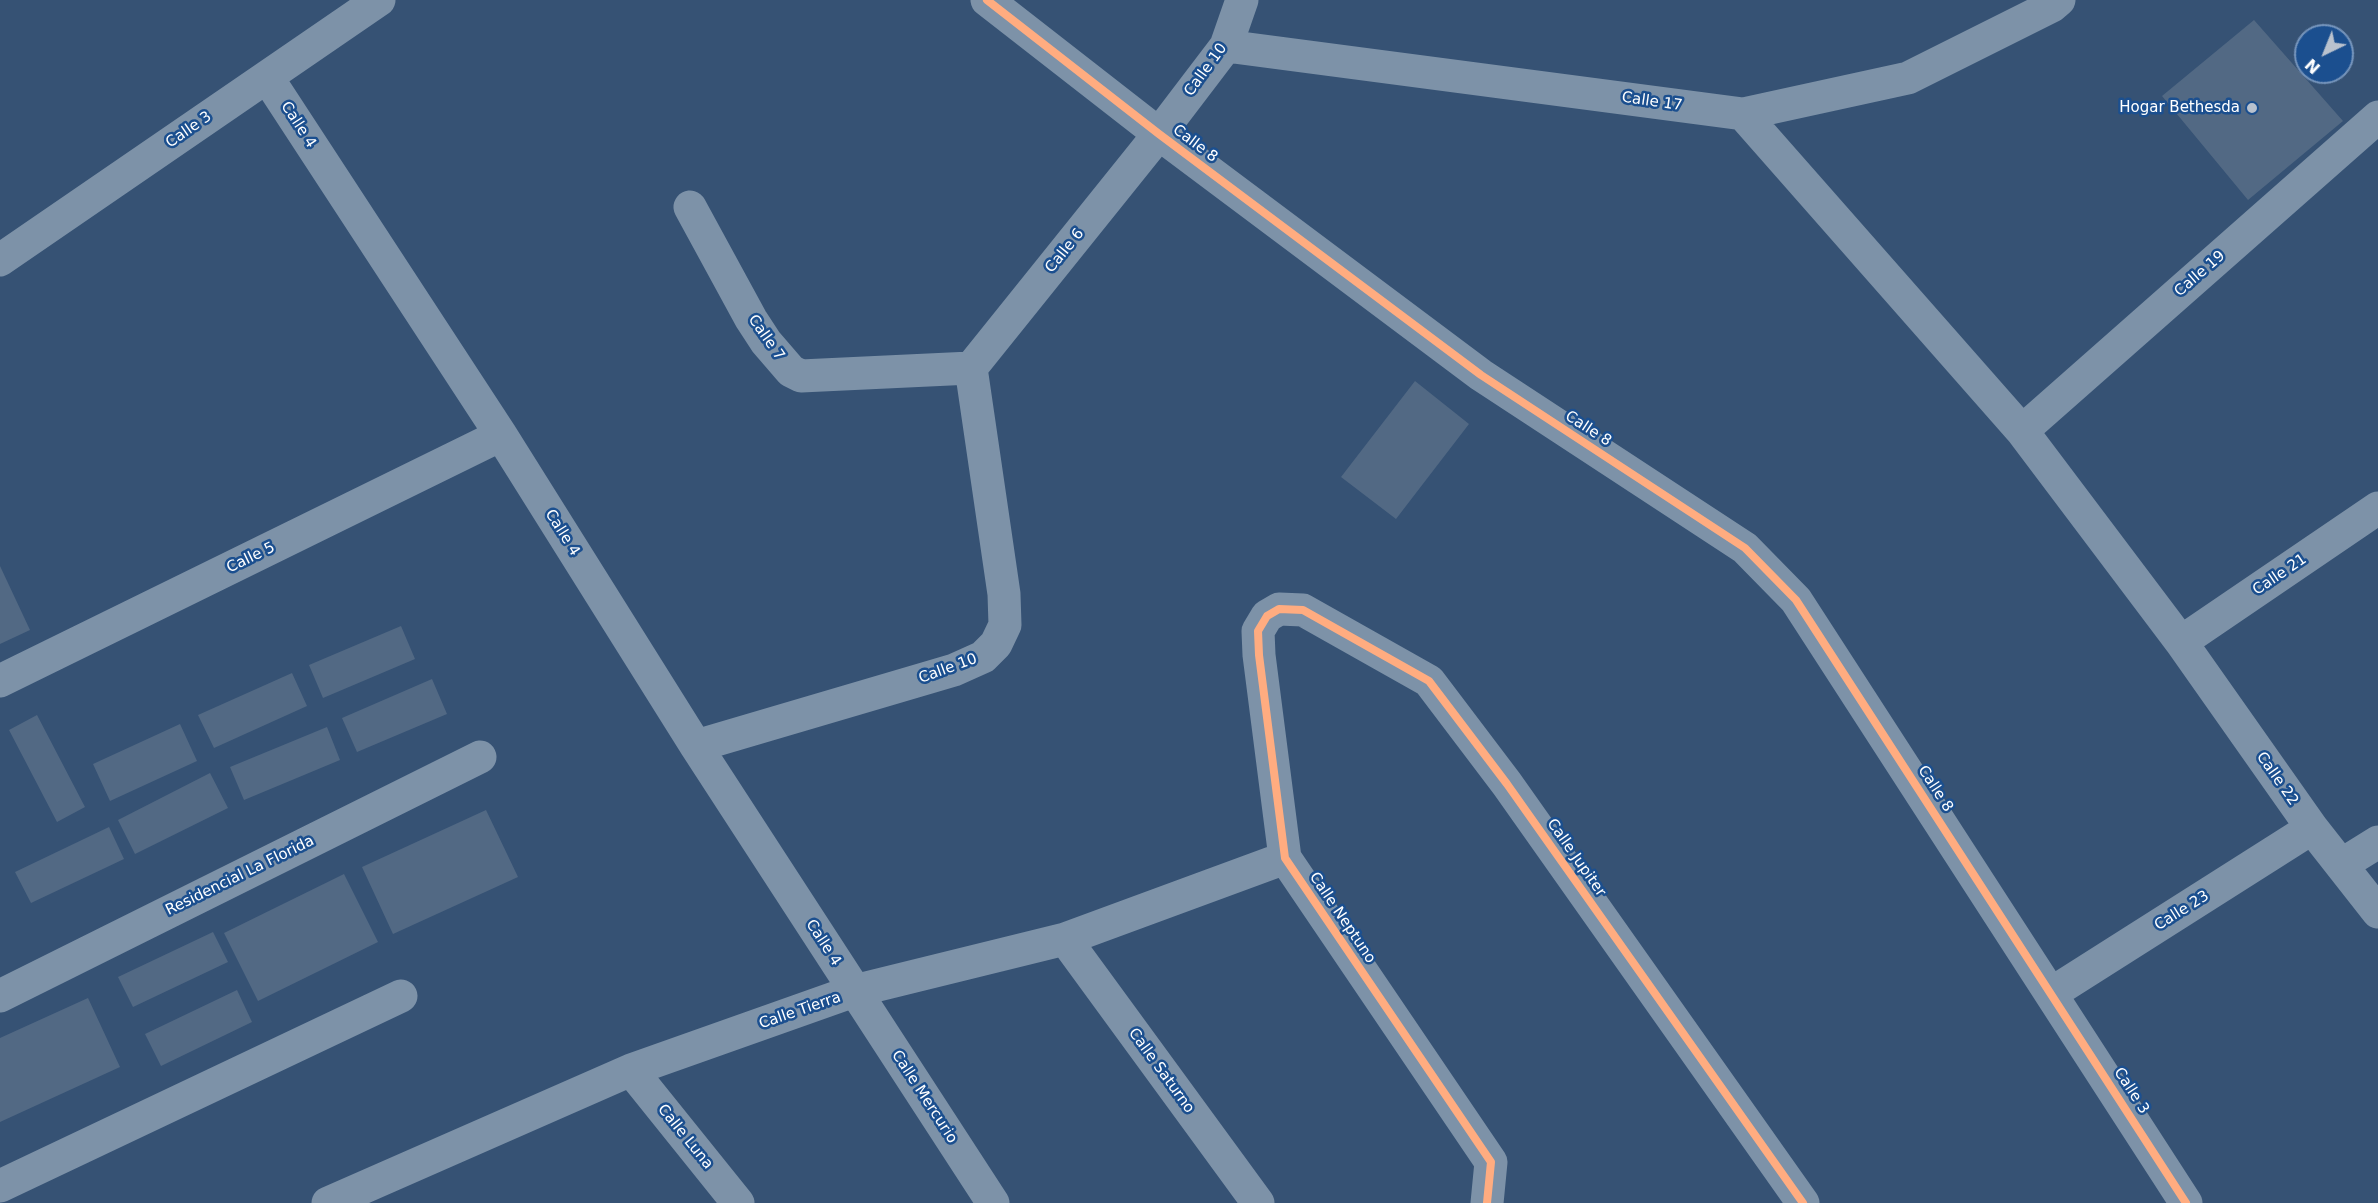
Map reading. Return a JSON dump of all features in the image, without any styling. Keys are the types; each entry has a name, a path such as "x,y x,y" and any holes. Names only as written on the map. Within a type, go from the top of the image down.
{"street":[{"name":"Calle 3","path":"0,260 379,0"},
{"name":"Calle 8","path":"987,0 1159,134 1481,375 1745,548 1796,600 2052,993"},
{"name":"Calle 10","path":"1159,134 1226,46 1242,0"},
{"name":"Calle 17","path":"1226,46 1743,114 1908,78 2052,6 2059,0"},
{"name":"Calle 4","path":"267,77 501,435 696,746 854,991"},
{"name":"Calle 22","path":"1743,114 2022,431 2181,642 2312,828 2378,912"},
{"name":"Calle 19","path":"2022,431 2378,117"},
{"name":"Calle 6","path":"971,368 1159,134"},
{"name":"Calle 7","path":"690,207 751,319 771,349 791,371 801,376 971,368"},
{"name":"Calle 10","path":"696,746 954,670 983,657 996,644 1005,625 1004,594 971,368"},
{"name":"Calle 5","path":"0,681 501,435"},
{"name":"Calle 21","path":"2181,642 2378,508"},
{"name":"Calle Jupiter","path":"1267,616 1280,609 1303,610 1430,681 1507,784 1803,1203"},
{"name":"Calle Neptuno","path":"1267,616 1258,631 1259,655 1285,858 1491,1162 1487,1203"},
{"name":"Residencial La Florida","path":"0,996 480,757"},
{"name":"Calle 23","path":"2052,993 2312,828"},
{"path":"2341,865 2378,842"},
{"name":"Calle Tierra","path":"330,1203 631,1070 854,991 1065,939 1285,858"},
{"name":"Calle Saturno","path":"1065,939 1258,1203"},
{"name":"Calle Mercurio","path":"854,991 993,1203"},
{"name":"Calle 3","path":"2052,993 2186,1203"},
{"path":"18,1203 0,1186 401,996"},
{"name":"Calle Luna","path":"631,1070 738,1203"}],"building":[{"name":"Hogar Bethesda","path":"2254,20 2294,65 2294,84 2310,84 2343,121 2248,200 2162,96"},
{"path":"1415,381 1469,424 1396,519 1341,477"},
{"path":"0,566 30,630 0,644"},
{"path":"401,626 415,659 323,698 309,665"},
{"path":"292,673 307,706 214,748 198,715"},
{"path":"432,679 447,714 357,752 342,718"},
{"path":"37,715 85,807 57,822 9,730"},
{"path":"180,724 197,761 110,801 93,764"},
{"path":"327,727 340,760 244,800 230,767"},
{"path":"210,773 228,808 135,854 118,820"},
{"path":"486,810 518,877 393,934 362,867"},
{"path":"109,827 124,859 31,903 15,872"},
{"path":"344,874 378,942 258,1001 224,933"},
{"path":"213,932 228,962 133,1007 118,977"},
{"path":"237,990 252,1022 161,1066 145,1034"},
{"path":"88,998 120,1067 0,1122 0,1038"}],"cycle path":[{"path":"987,0 1159,134 1481,375 1745,548 1796,600 2186,1203"},
{"path":"1487,1203 1491,1162 1285,858 1259,655 1258,631 1267,616 1279,609 1303,610 1429,681 1507,784 1803,1203"}],"place":[{"name":"Hogar Bethesda","path":"2252,108"}]}
